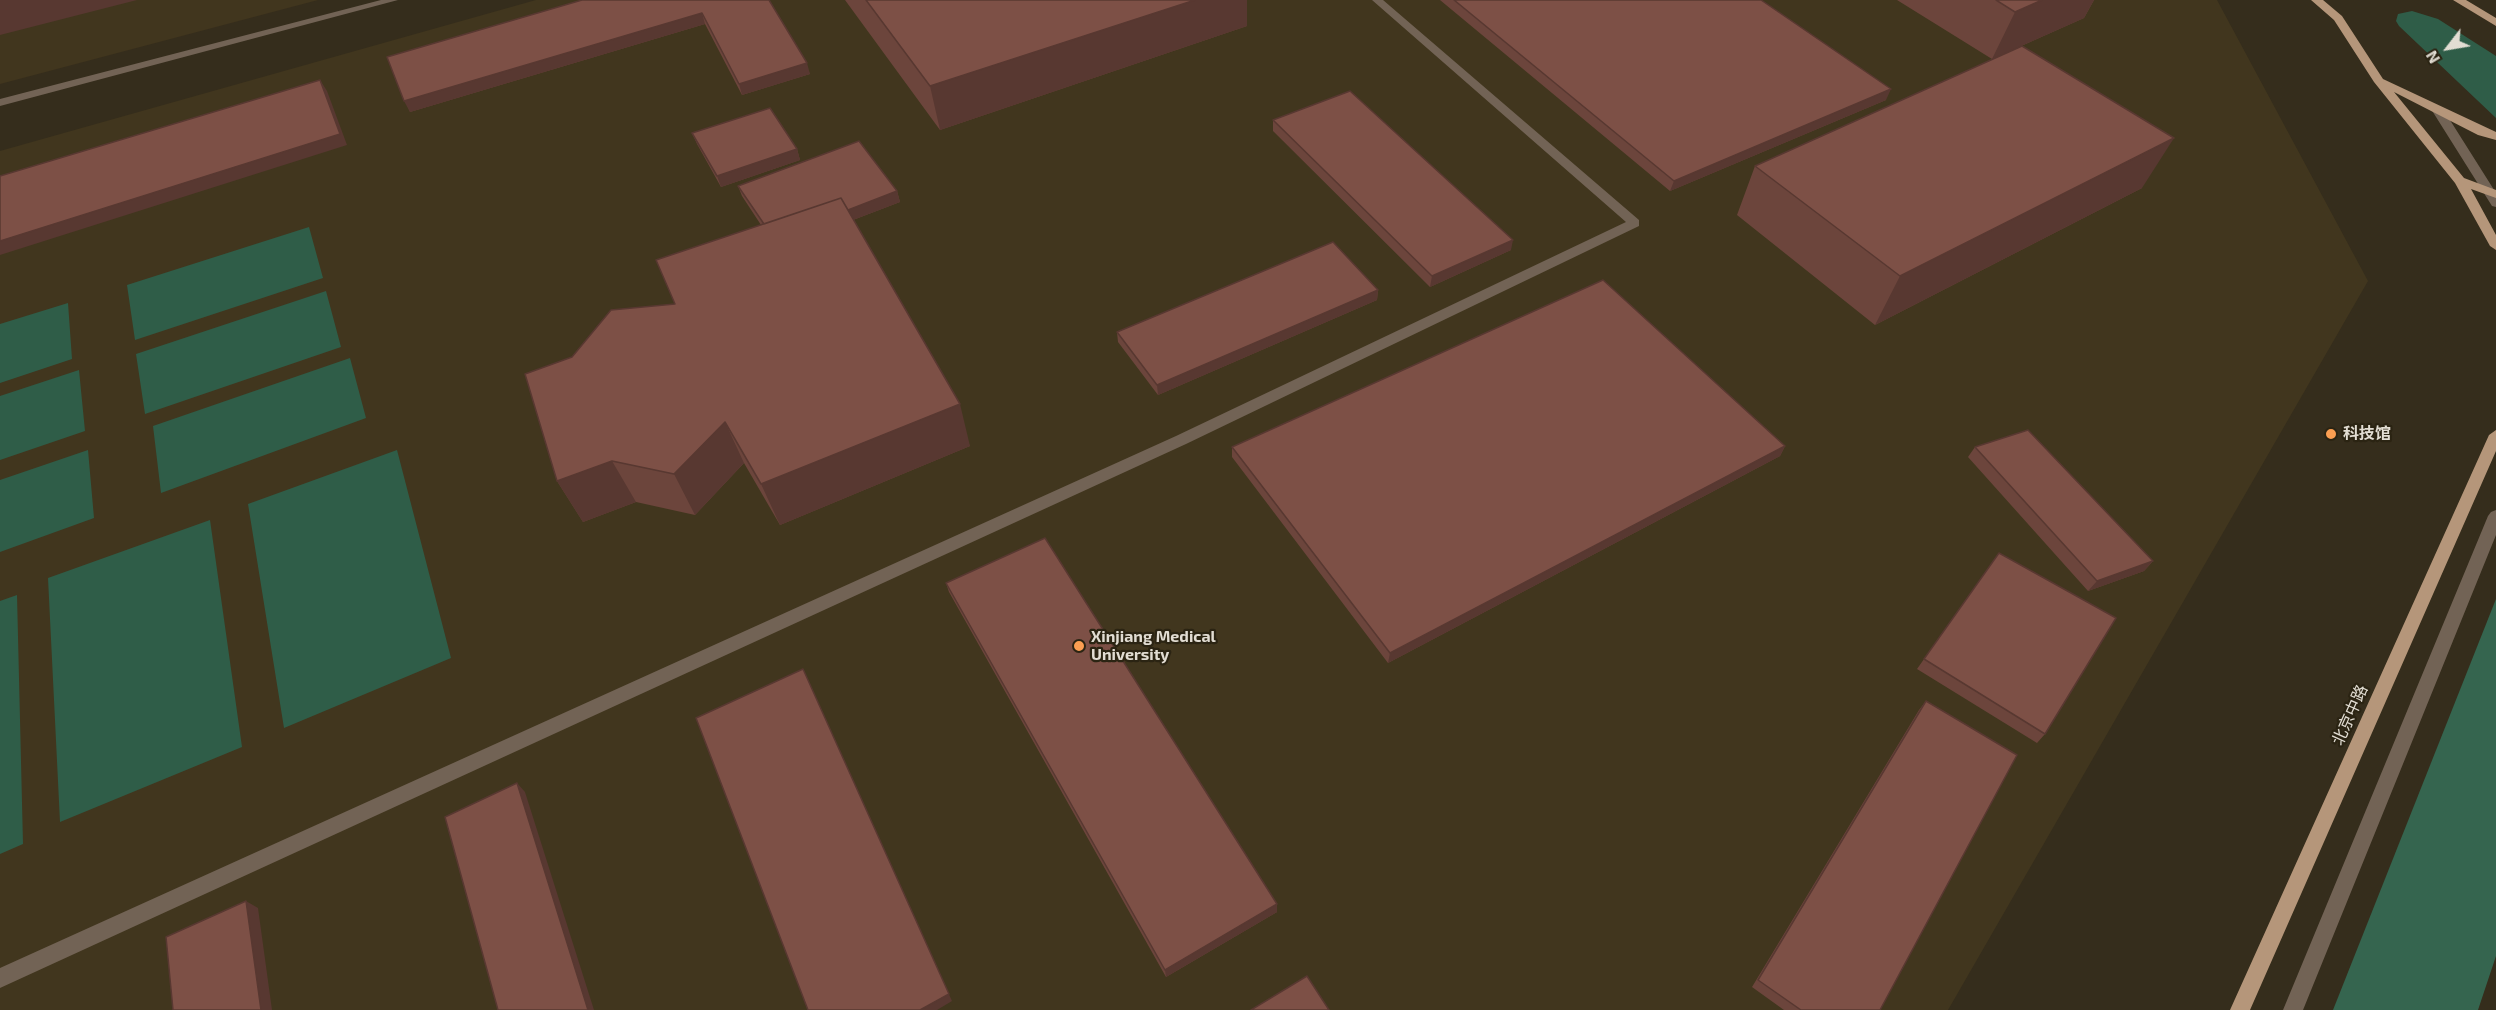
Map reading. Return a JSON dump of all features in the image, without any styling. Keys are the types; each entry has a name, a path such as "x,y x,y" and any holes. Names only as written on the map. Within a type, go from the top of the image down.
{"main road":[{"path":"2316,0 2338,18 2378,80 2460,181 2496,246"},
{"path":"2458,0 2496,22"},
{"path":"2378,80 2482,132 2496,136"},
{"path":"2460,181 2491,192"},
{"name":"北京中路","path":"2240,1010 2496,435"}],"street":[{"path":"0,103 393,0"},
{"path":"0,978 1181,440 1635,223 1377,0"},
{"path":"2437,109 2496,203"},
{"path":"2293,1010 2496,516"}],"shaded area":[{"path":"0,0 318,0 0,84"},
{"name":"Xinjiang Medical University","path":"536,0 2217,0 2368,281 1948,1010 0,1010 0,151"}],"green space":[{"path":"2412,11 2438,19 2496,56 2496,118 2399,26 2396,21 2398,14"},
{"path":"309,227 323,278 135,340 127,285"},
{"path":"326,291 341,347 145,414 136,354"},
{"path":"68,303 72,359 0,383 0,324"},
{"path":"350,358 366,418 161,493 153,426"},
{"path":"79,370 85,431 0,460 0,396"},
{"path":"88,450 94,518 0,552 0,480"},
{"path":"397,450 451,658 284,728 248,504"},
{"path":"210,520 242,747 60,822 48,578"},
{"path":"17,595 23,844 0,854 0,601"},
{"path":"2496,599 2496,956 2478,1010 2333,1010"}],"building":[{"path":"582,0 769,0 807,63 739,84 702,13 404,101 387,57"},
{"path":"866,0 1195,0 930,86"},
{"path":"1454,0 1761,0 1891,89 1674,181"},
{"path":"1996,0 2042,0 2015,12"},
{"path":"2022,46 2174,138 1900,276 1755,166"},
{"path":"320,80 340,134 0,241 0,176"},
{"path":"1350,91 1513,240 1432,276 1273,120"},
{"path":"770,108 797,149 717,176 692,133"},
{"path":"859,141 897,191 848,210 841,198 764,224 738,186"},
{"path":"841,198 960,404 761,484 725,422 674,474 612,461 557,481 525,374 572,357 611,310 675,304 656,260"},
{"path":"1333,242 1378,290 1157,385 1117,332"},
{"path":"1603,280 1785,446 1390,653 1232,447"},
{"path":"2028,430 2153,561 2097,581 1975,447"},
{"path":"1045,538 1277,904 1165,970 946,583"},
{"path":"1999,553 2116,618 2045,734 1924,659"},
{"path":"803,669 949,994 920,1010 808,1010 696,718"},
{"path":"1926,701 2017,755 1880,1010 1801,1010 1758,980"},
{"path":"517,783 588,1010 498,1010 445,817"},
{"path":"246,901 261,1010 173,1010 166,937"},
{"path":"1307,976 1329,1010 1251,1010"}],"place":[{"name":"科技馆","path":"2331,434"},
{"name":"Xinjiang Medical University","path":"1079,646"}]}
